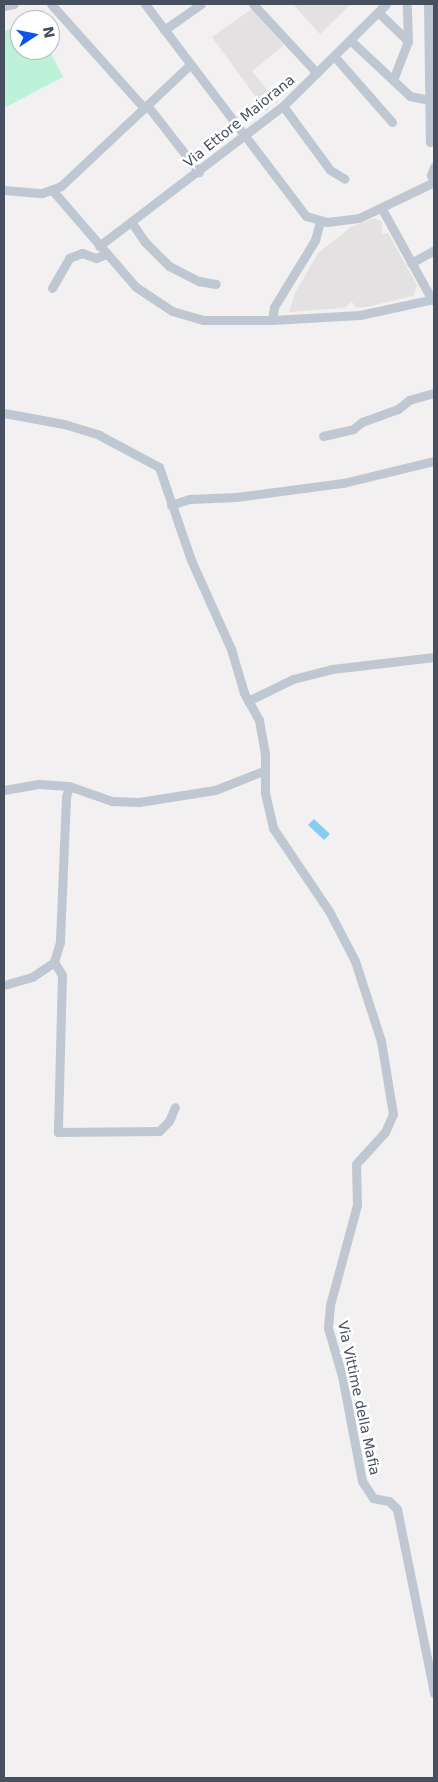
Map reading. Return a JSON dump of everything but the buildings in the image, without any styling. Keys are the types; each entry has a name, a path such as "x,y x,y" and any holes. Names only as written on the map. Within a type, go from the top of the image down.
{"street":[{"path":"4,6 14,4"},
{"path":"51,4 145,107 199,172"},
{"path":"145,4 306,216 320,221 351,220 382,209 434,182 431,175 434,167"},
{"path":"164,30 201,4"},
{"path":"253,4 317,73"},
{"name":"Via Ettore Maiorana","path":"99,246 132,223 283,106 386,4"},
{"path":"392,80 408,41 408,4"},
{"path":"428,4 432,100 430,142"},
{"path":"379,13 408,41"},
{"path":"350,40 410,96 432,100"},
{"path":"334,56 392,122"},
{"path":"4,190 53,191 190,65"},
{"path":"283,106 330,170 345,179"},
{"path":"53,191 136,287 172,311 203,320 272,320 360,315 433,300 382,209"},
{"path":"272,320 274,307 315,240 320,221"},
{"path":"132,223 145,242 169,266 199,281 216,284"},
{"path":"411,263 434,250"},
{"path":"52,288 69,258 82,253 96,258 106,254"},
{"path":"324,436 353,430 362,422 398,410 409,400 434,393"},
{"name":"Via Vittime della Mafia","path":"4,413 64,424 99,435 154,462 163,476 171,505 231,649 248,701 259,720 265,753 264,771 268,813 273,828 329,911 354,961 381,1041 391,1086 393,1114 385,1132 356,1164 357,1205 330,1305 328,1328 342,1376 362,1481 373,1498 389,1501 397,1509 434,1693"},
{"path":"171,505 190,499 228,498 343,483 434,461"},
{"path":"248,701 293,679 332,669 434,657"},
{"path":"4,790 39,784 69,786 112,801 139,802 215,790 264,771"},
{"path":"4,985 32,977 54,962 60,942 66,797 69,786"},
{"path":"54,962 62,975 58,1132 159,1131 169,1121 174,1107"}],"shaded area":[{"path":"293,4 351,4 320,34"},
{"path":"252,9 284,45 252,71 278,103 271,102 267,112 212,37"},
{"path":"375,218 382,222 382,234 388,233 417,285 413,296 366,307 357,308 352,302 344,308 289,312 295,293 318,253 351,227"}],"green space":[{"path":"10,29 10,60 54,60 63,77 4,108 4,32"}],"water":[{"path":"314,819 330,834 324,840 308,825"}]}
